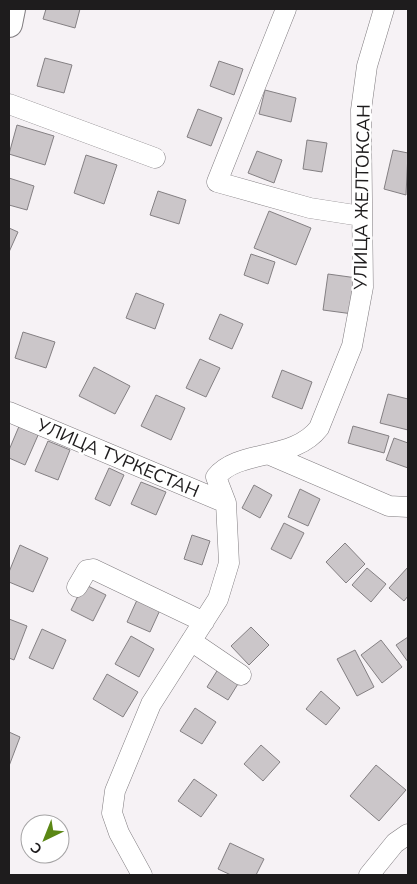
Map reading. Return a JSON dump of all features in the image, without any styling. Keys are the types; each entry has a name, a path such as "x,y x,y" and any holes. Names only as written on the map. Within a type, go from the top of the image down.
{"main road":[{"path":"9,24 12,9"}],"street":[{"path":"286,9 217,182 310,208 361,216"},
{"name":"УЛИЦА ЖЕЛТОКСАН","path":"142,875 119,833 112,813 115,791 151,704 218,599 229,562 226,503 216,477 229,466 300,444 312,437 320,428 352,346 363,287 361,110 366,66 384,9"},
{"path":"9,104 155,158"},
{"name":"УЛИЦА ТУРКЕСТАН","path":"9,412 226,503"},
{"path":"268,454 389,506 408,507"},
{"path":"77,586 83,574 87,570 93,569 204,622"},
{"path":"191,641 241,675"},
{"path":"369,875 395,843 408,834"}],"building":[{"path":"46,9 80,9 75,28 43,19"},
{"path":"45,58 72,65 64,93 37,86"},
{"path":"219,61 243,69 234,95 210,86"},
{"path":"265,90 296,98 291,122 259,114"},
{"path":"198,109 222,118 211,146 187,137"},
{"path":"17,125 54,136 45,165 9,154"},
{"path":"307,140 327,143 322,172 303,169"},
{"path":"393,150 408,153 406,195 384,189"},
{"path":"257,151 282,160 274,183 248,173"},
{"path":"86,155 117,165 104,204 74,193"},
{"path":"9,178 34,186 27,210 9,205"},
{"path":"158,191 186,200 179,224 150,215"},
{"path":"269,211 311,228 296,265 254,248"},
{"path":"9,228 18,232 9,252"},
{"path":"251,254 275,262 268,284 244,275"},
{"path":"328,274 357,278 353,314 323,310"},
{"path":"136,293 164,304 155,329 126,318"},
{"path":"220,314 243,324 232,349 209,339"},
{"path":"23,332 55,342 46,368 15,358"},
{"path":"200,359 220,368 206,397 186,388"},
{"path":"94,367 130,386 115,414 79,396"},
{"path":"282,370 312,382 302,409 272,397"},
{"path":"388,394 408,399 408,430 380,423"},
{"path":"156,395 185,408 171,440 141,426"},
{"path":"20,424 39,433 25,465 9,458 9,450"},
{"path":"353,426 389,436 384,453 348,443"},
{"path":"394,438 408,443 408,468 386,460"},
{"path":"48,441 70,450 58,480 35,471"},
{"path":"109,468 124,475 110,506 95,499"},
{"path":"141,482 166,492 156,515 131,504"},
{"path":"254,485 272,495 260,518 242,508"},
{"path":"300,489 320,499 308,526 288,517"},
{"path":"284,523 304,533 291,559 271,549"},
{"path":"192,535 210,541 202,565 184,559"},
{"path":"345,543 365,564 346,583 326,562"},
{"path":"20,545 48,558 33,592 9,582 9,572"},
{"path":"408,567 408,596 404,601 389,588"},
{"path":"367,568 386,584 371,602 352,585"},
{"path":"84,584 106,595 93,621 71,610"},
{"path":"137,600 160,610 150,632 127,622"},
{"path":"9,619 27,626 14,660 9,658"},
{"path":"251,627 269,645 249,665 231,646"},
{"path":"42,629 66,640 53,669 29,658"},
{"path":"131,636 154,649 139,677 115,664"},
{"path":"408,637 408,662 396,645"},
{"path":"381,640 402,667 382,683 361,655"},
{"path":"355,650 374,687 357,696 337,659"},
{"path":"220,666 241,679 228,700 207,687"},
{"path":"107,674 138,692 123,717 93,699"},
{"path":"321,691 340,708 326,725 306,709"},
{"path":"195,708 216,722 202,744 180,731"},
{"path":"9,732 20,737 9,766"},
{"path":"261,745 280,762 263,781 244,764"},
{"path":"376,765 406,790 379,821 350,796"},
{"path":"194,779 217,795 201,817 178,801"},
{"path":"230,843 264,859 256,875 231,875 218,869"}]}
